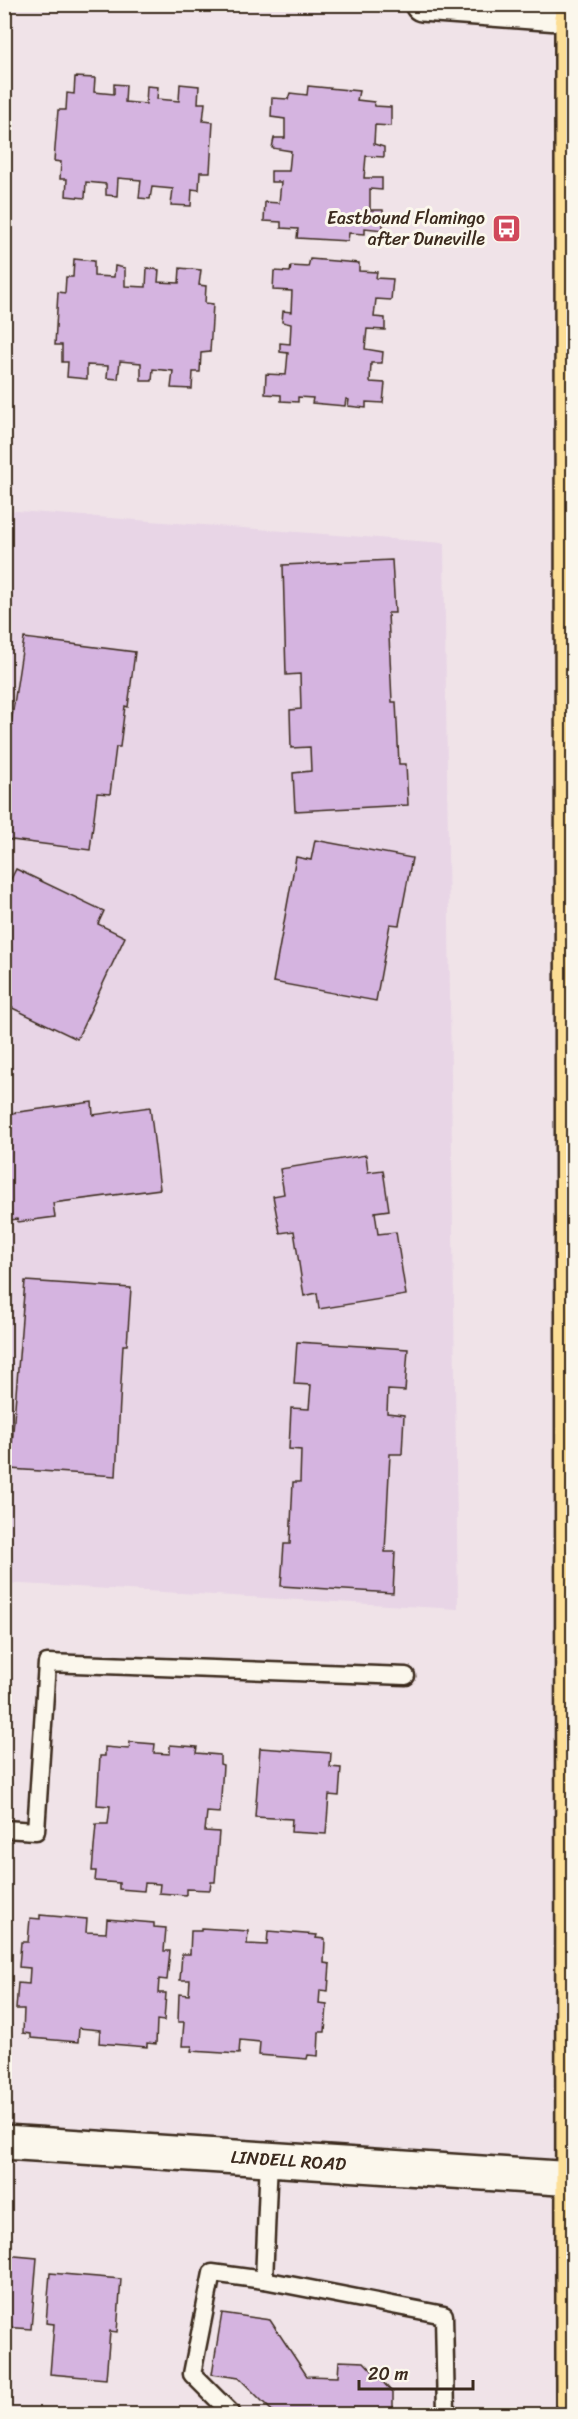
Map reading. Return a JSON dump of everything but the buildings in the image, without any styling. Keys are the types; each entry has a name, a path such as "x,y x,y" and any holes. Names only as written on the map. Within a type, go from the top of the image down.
{"main road":[{"path":"572,12 573,2414"}],"street":[{"path":"422,4 572,12"},
{"name":"LINDELL ROAD","path":"4,2142 573,2179"}],"lane":[{"path":"4,1829 36,1831 47,1663 406,1676"},
{"path":"264,2280 269,2159"},
{"path":"232,2415 192,2374 212,2273 264,2280 444,2315 446,2415"},
{"path":"562,2414 573,2414"}],"shaded area":[{"path":"4,510 444,543 458,1609 5,1583"}],"place":[{"name":"Eastbound Flamingo after Duneville","path":"506,228"}]}
